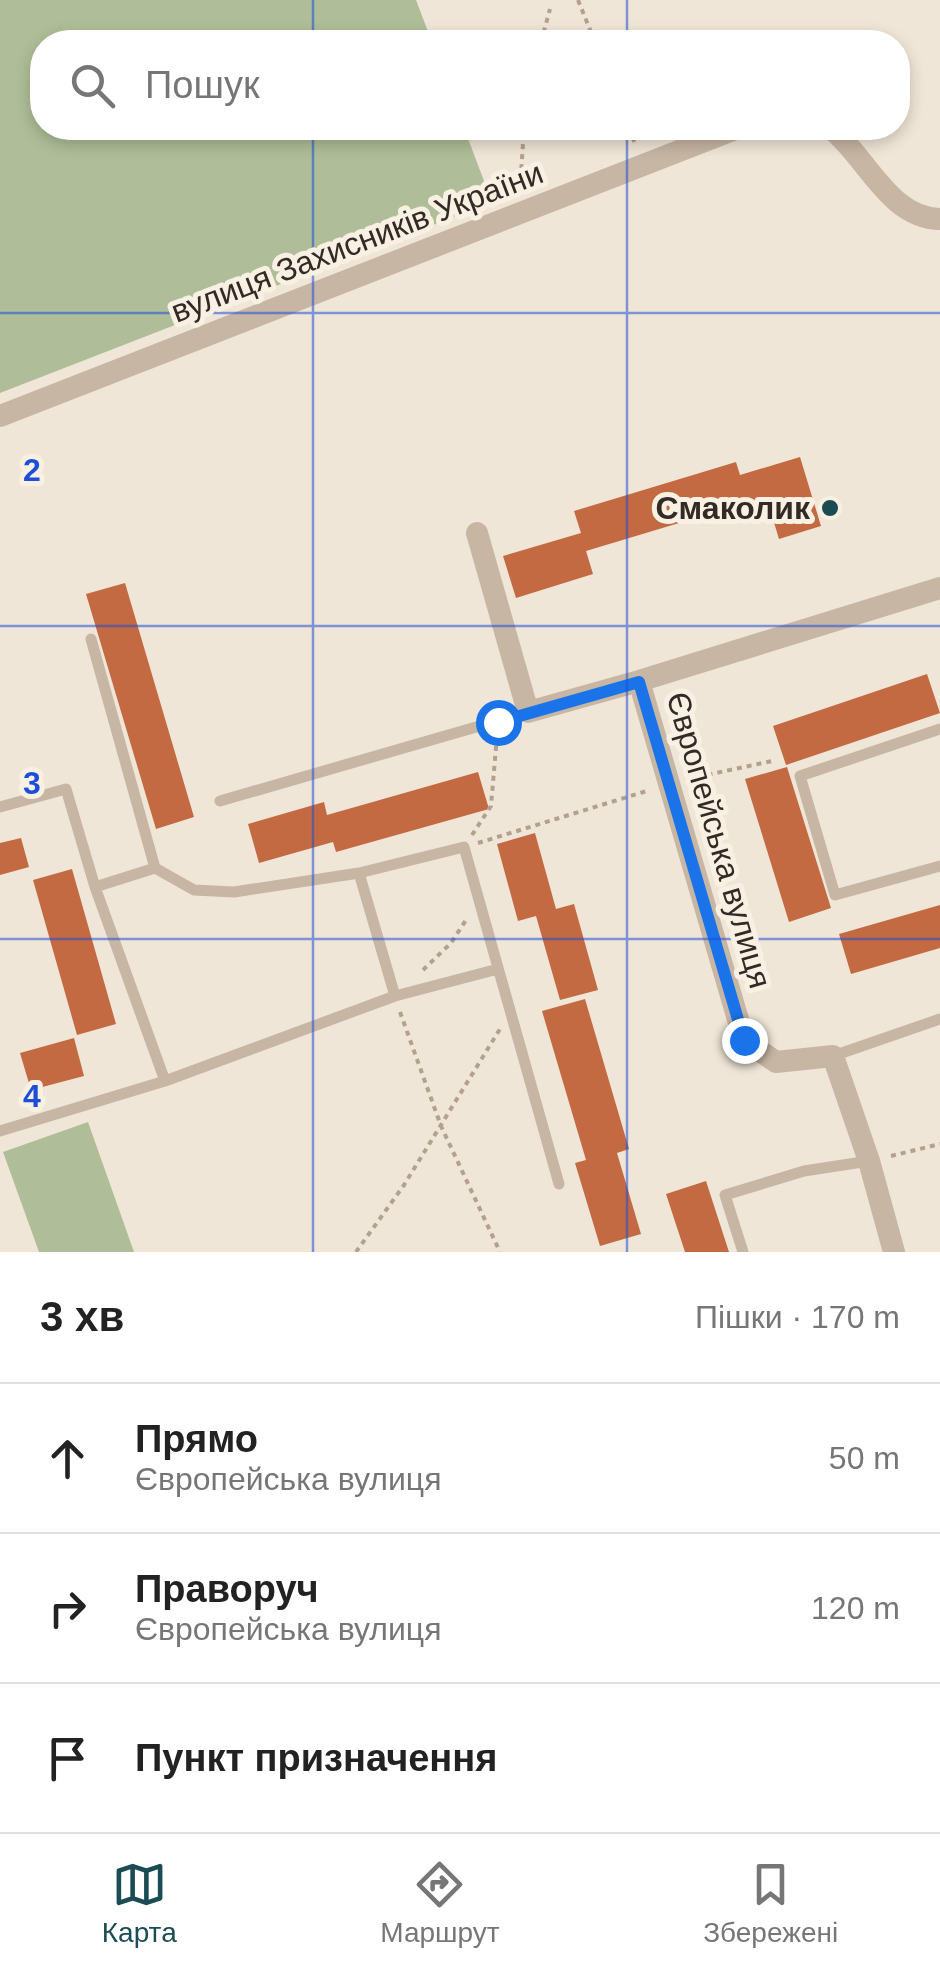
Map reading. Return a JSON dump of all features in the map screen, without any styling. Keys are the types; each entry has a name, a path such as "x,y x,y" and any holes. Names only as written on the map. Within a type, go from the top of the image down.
{"street":[{"name":"вулиця Захисників України","path":"0,416 707,140"},
{"path":"841,140 893,197 920,216 940,220"},
{"path":"478,533 528,712"},
{"name":"Європейська вулиця","path":"528,712 639,682 940,588"},
{"name":"Європейська вулиця","path":"639,682 744,1040 776,1062 833,1056"},
{"path":"833,1056 870,1161 894,1252"}],"lane":[{"path":"92,639 155,868 194,890 234,892 358,873 464,847 559,1184"},
{"path":"220,802 528,712"},
{"path":"940,729 800,776 835,894 940,866"},
{"path":"0,807 66,789 94,887 166,1081"},
{"path":"94,887 155,868"},
{"path":"358,873 395,996"},
{"path":"0,1131 166,1081 395,996 498,969"},
{"path":"833,1056 940,1019"},
{"path":"743,1252 725,1195 804,1171 870,1161"}],"path":[{"path":"578,0 590,30"},
{"path":"544,30 550,9"},
{"path":"520,204 523,140"},
{"path":"634,140 640,155"},
{"path":"464,847 491,806 498,722"},
{"path":"464,847 669,784 772,761"},
{"path":"423,970 451,943 479,900"},
{"path":"395,996 440,1126 500,1252"},
{"path":"356,1252 510,1012"},
{"path":"870,1161 940,1144"}],"green space":[{"path":"0,0 416,0 427,30 30,30 30,140 469,140 492,202 0,393"},
{"path":"88,1122 134,1252 39,1252 3,1152"}],"building":[{"path":"800,457 821,526 779,539 769,506 752,511 749,502 586,551 593,574 516,598 503,556 581,533 574,511 736,462 740,475"},
{"path":"125,583 194,817 156,829 86,594"},
{"path":"927,674 940,713 786,765 773,726"},
{"path":"787,767 831,908 789,922 745,779"},
{"path":"478,772 489,809 336,852 333,842 259,863 248,824 324,802 327,815"},
{"path":"535,833 556,909 574,904 598,990 560,1000 536,916 518,921 497,844"},
{"path":"21,838 29,867 0,875 0,843"},
{"path":"72,869 116,1024 77,1035 33,880"},
{"path":"940,905 940,948 851,974 839,934"},
{"path":"585,999 629,1149 617,1153 641,1234 600,1246 575,1163 586,1160 542,1011"},
{"path":"74,1038 84,1076 31,1090 20,1053"},
{"path":"706,1181 729,1252 685,1252 666,1194"}],"place":[{"name":"Смаколик","path":"830,508"}],"route":[{"path":"498,722 639,682 744,1040"}]}
